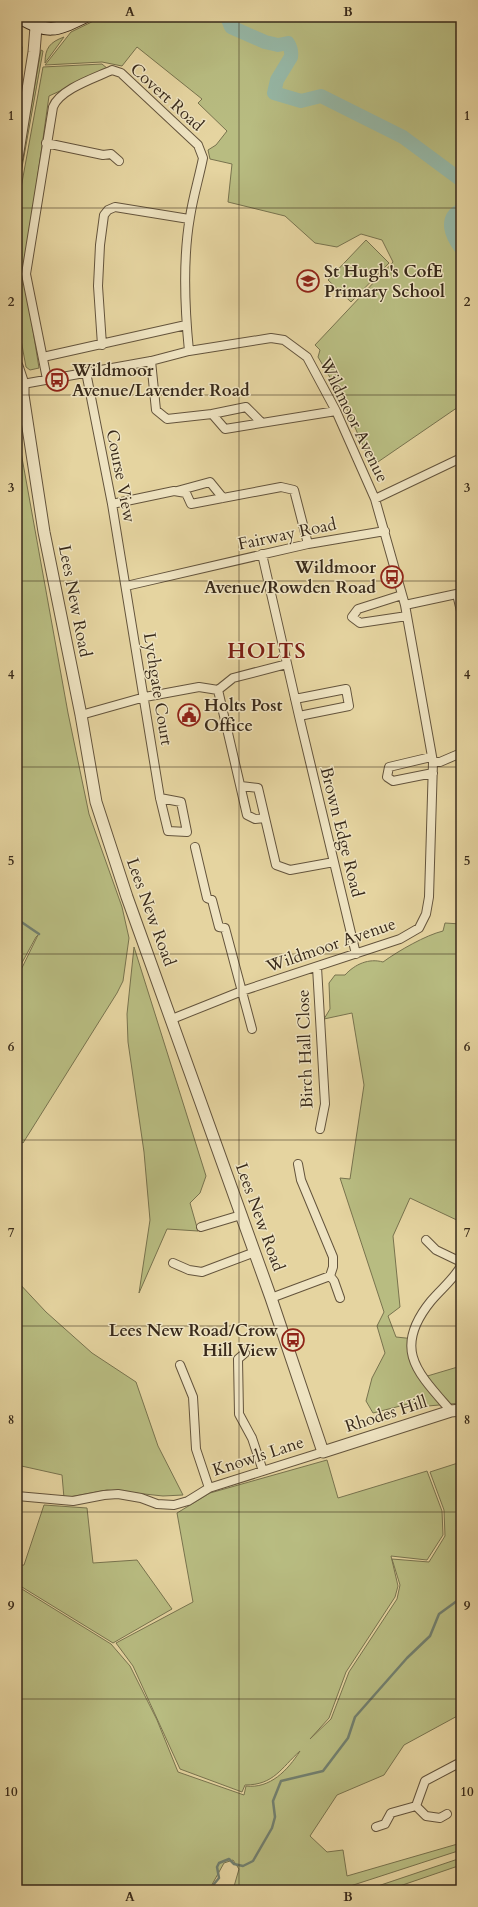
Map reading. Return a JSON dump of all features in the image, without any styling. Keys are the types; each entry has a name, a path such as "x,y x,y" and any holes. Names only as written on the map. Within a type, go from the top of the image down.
{"main road":[{"path":"19,17 36,27 52,29 62,28 84,17"}],"street":[{"path":"17,158 34,52 36,27"},
{"name":"Covert Road","path":"47,379 26,274 53,107 59,97 112,70 121,73 198,145 202,153 203,158 190,219 187,260 186,325 189,351"},
{"path":"46,143 103,155 111,154 119,161"},
{"path":"102,345 98,286 100,245 104,215 108,210 115,207 190,219"},
{"path":"43,357 186,325"},
{"name":"Wildmoor Avenue","path":"23,384 151,361 189,351 271,338 284,340 307,357 336,411 375,499 405,605 433,773 430,890 423,922 419,928 409,935 318,967 242,991 172,1019"},
{"path":"151,361 156,410 167,419 212,414 246,407 262,422"},
{"name":"Lees New Road","path":"17,366 23,384 23,395 44,532 81,715 96,802 127,897 172,1019 240,1215 272,1298 323,1452"},
{"name":"Course View","path":"86,372 112,504 126,586"},
{"path":"212,414 225,429 336,411"},
{"path":"375,499 461,458"},
{"path":"112,504 210,482 223,498"},
{"path":"174,491 186,493 191,504 281,487 294,490 308,544"},
{"name":"Fairway Road","path":"126,586 308,544 385,531"},
{"name":"Brown Edge Road","path":"262,554 356,954"},
{"name":"Lychgate Court","path":"126,586 160,798 168,831 187,832 181,802 160,798"},
{"path":"405,605 459,593 461,612"},
{"path":"402,595 358,609 352,617 360,623 407,616"},
{"path":"81,715 145,697 199,687 218,690 234,678 287,664"},
{"path":"295,699 346,689 349,706 299,716"},
{"path":"218,690 247,815 255,819 265,818"},
{"path":"433,773 393,781 386,777 389,767 432,760 440,762 461,753"},
{"path":"241,786 258,788 276,865 290,870 334,862"},
{"path":"195,847 207,898 212,900 219,927 225,928 252,1029"},
{"name":"Birch Hall Close","path":"318,967 325,1104 320,1129"},
{"path":"298,1164 301,1180 333,1257 333,1267 330,1276"},
{"path":"201,1227 240,1215"},
{"path":"426,1240 436,1250 461,1262"},
{"path":"173,1263 189,1270 202,1272 255,1252"},
{"path":"456,1411 421,1377 413,1362 411,1336 417,1321 432,1300 454,1277 461,1266"},
{"path":"330,1276 334,1281 340,1298"},
{"path":"272,1298 330,1276"},
{"path":"245,1353 238,1359 238,1410 252,1438 263,1471"},
{"path":"180,1366 193,1397 196,1449 209,1488"},
{"name":"Rhodes Hill","path":"323,1452 456,1411"},
{"name":"Knowls Lane","path":"17,1496 73,1501 118,1494 141,1498 157,1504 174,1505 188,1501 209,1488 323,1452"},
{"path":"416,1806 425,1781 461,1762"},
{"path":"416,1806 426,1816 440,1818 447,1814"},
{"path":"376,1827 385,1824 391,1813 416,1806"}],"green space":[{"path":"102,17 451,17 461,22 461,405 372,466 342,398 318,357 320,350 315,345 393,262 382,240 361,234 337,247 315,243 285,216 228,202 232,164 210,159 208,150 216,145 227,131 198,103 202,99 137,47 122,66 102,62 45,65 71,32"},
{"path":"64,37 45,63 46,53 49,46 55,41"},
{"path":"17,38 22,47 20,95 17,111"},
{"path":"41,50 43,51 17,195 17,185"},
{"path":"102,64 108,69 49,96 24,274 39,368 30,370 26,367 17,318 17,210 43,67"},
{"path":"366,240 389,263 351,302 328,280"},
{"path":"17,430 68,713 89,814 122,907 129,938 123,981 117,993 23,1143 17,1139 17,978 38,935 17,972"},
{"path":"445,923 461,924 461,1222 410,1198 393,1236 400,1307 388,1316 396,1337 415,1339 416,1357 424,1377 461,1366 461,1403 428,1406 408,1404 373,1413 366,1401 372,1378 385,1353 377,1326 384,1312 340,1178 350,1179 364,1085 352,1013 324,1019 330,1009 329,983 335,975 345,975 353,968 367,961 383,962 412,944 443,931"},
{"path":"134,947 206,1176 200,1193 190,1203 198,1231 167,1229 139,1293 150,1220 144,1152 128,1042 127,1014"},
{"path":"17,1281 46,1312 92,1353 136,1382 158,1446 183,1495 163,1496 107,1490 64,1498 62,1475 17,1465"},
{"path":"327,1460 338,1498 427,1471 442,1511 443,1535 427,1560 391,1556 398,1586 395,1597 346,1672 329,1718 310,1739 331,1719 349,1672 397,1599 400,1585 392,1559 429,1562 445,1536 444,1510 430,1472 461,1462 461,1714 404,1745 384,1775 337,1795 310,1836 327,1852 343,1850 347,1876 461,1843 461,1850 338,1890 233,1890 239,1869 233,1860 224,1863 209,1890 17,1890 17,1586 111,1644 130,1666 157,1720 178,1772 244,1795 246,1786 263,1784 278,1777 290,1765 300,1751 270,1779 255,1784 245,1785 242,1792 180,1769 133,1666 116,1643 193,1602 177,1513 210,1493"},
{"path":"44,1505 87,1508 93,1563 137,1560 172,1609 113,1643 17,1584 17,1566 24,1565"},
{"path":"461,1858 461,1865 388,1890 366,1890"}],"waterway":[{"path":"227,17 231,27 265,42 278,45 288,43 291,50 291,57 277,80 274,93 301,101 321,96 403,137 461,180"},
{"path":"461,210 456,214 451,223 451,228 461,248"},
{"path":"17,919 39,934"},
{"path":"212,1890 214,1884 219,1878 217,1867 219,1863 229,1859 234,1864 243,1866 253,1861 272,1828 275,1817 273,1801 281,1781 323,1771 348,1738 355,1717 407,1658 430,1636 439,1614 461,1598"}],"place":[{"name":"St Hugh's CofE Primary School","path":"308,281"},
{"name":"Wildmoor Avenue/Lavender Road","path":"57,380"},
{"name":"Wildmoor Avenue/Rowden Road","path":"392,577"},
{"name":"Holts Post Office","path":"189,715"},
{"name":"Lees New Road/Crow Hill View","path":"293,1340"}],"district":[{"name":"HOLTS","path":"267,651"}]}
